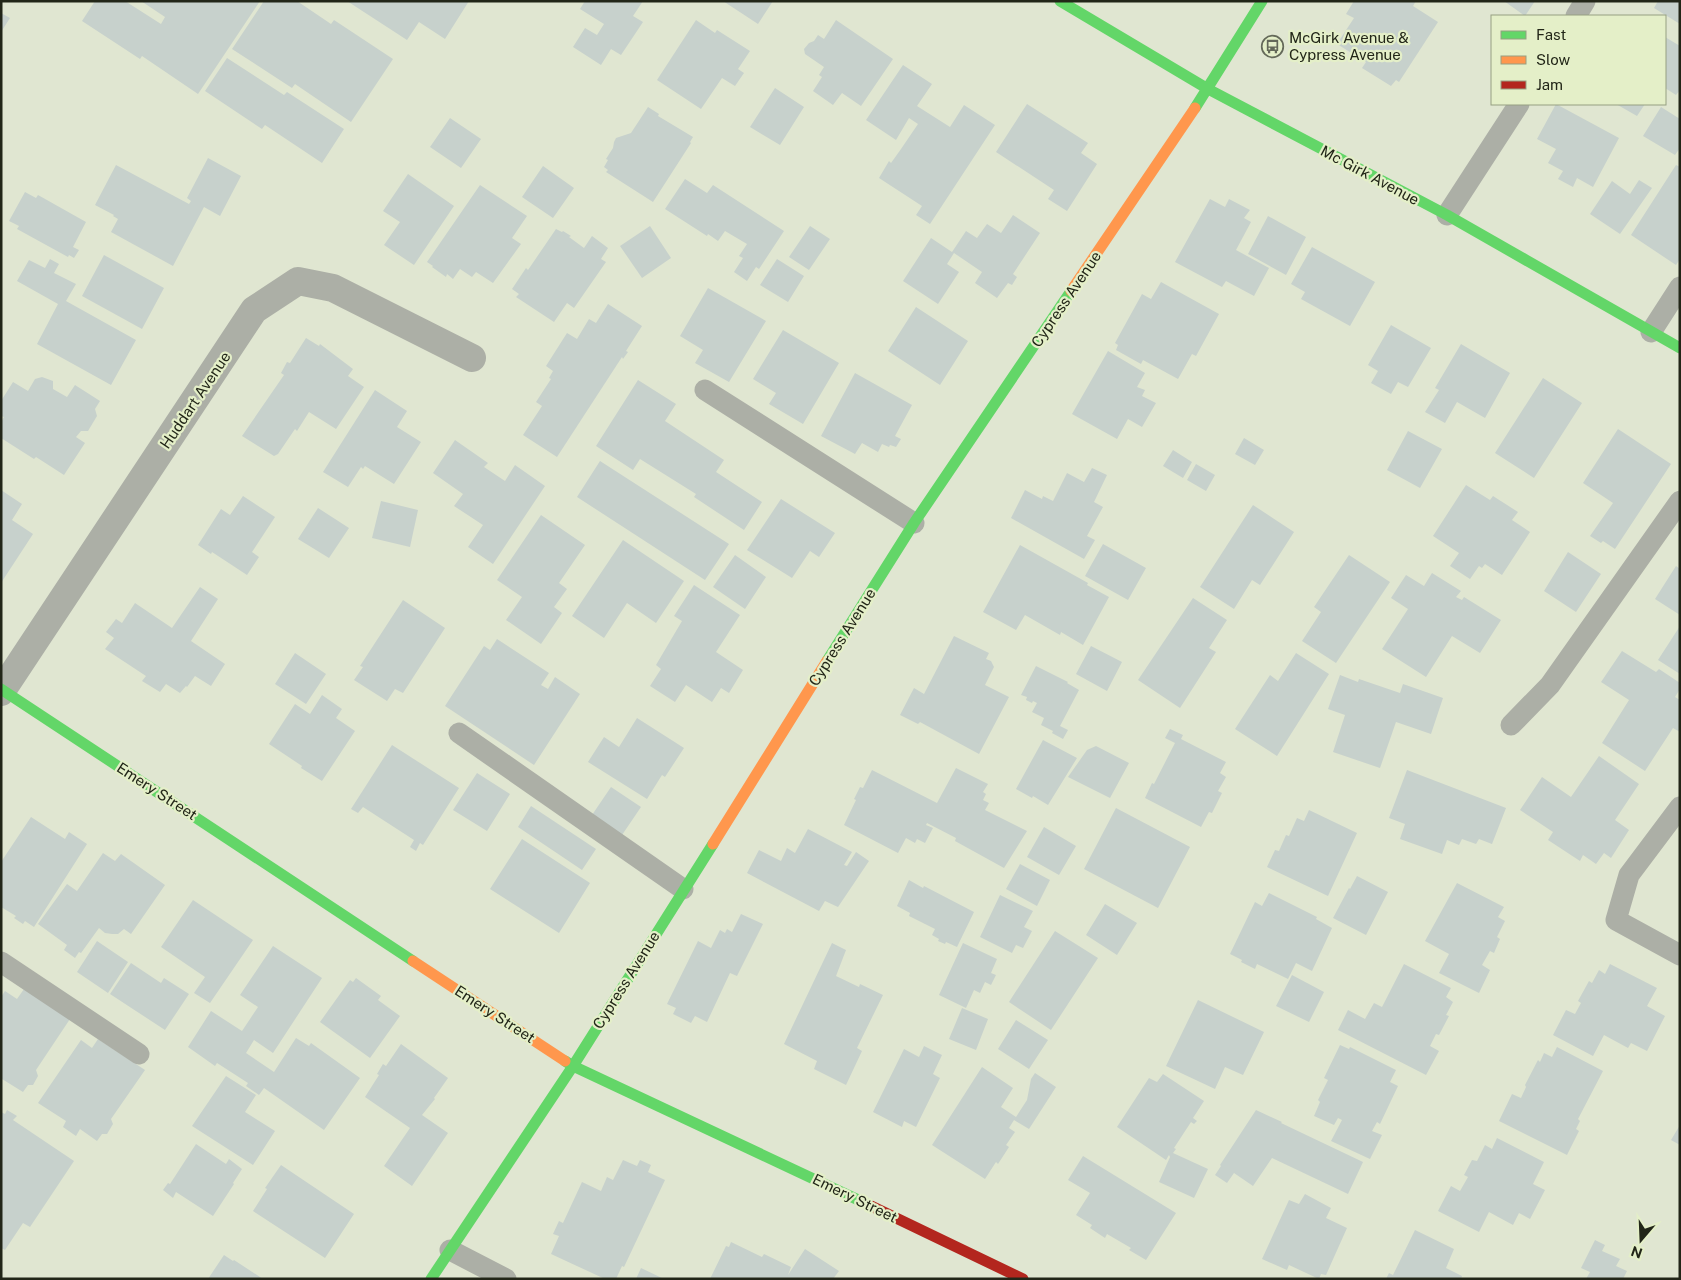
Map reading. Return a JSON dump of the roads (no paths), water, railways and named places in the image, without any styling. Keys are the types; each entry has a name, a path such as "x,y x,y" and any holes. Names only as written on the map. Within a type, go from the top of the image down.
{"street":[{"name":"Mc Girk Avenue","path":"1060,1 1208,89 1447,215 1680,348"},
{"name":"Cypress Avenue","path":"431,1279 573,1066 914,523 1208,89 1262,1"},
{"name":"Huddart Avenue","path":"2,690 254,310 298,281 333,288 472,358"},
{"name":"Emery Street","path":"2,690 573,1066 837,1189 1023,1279"}],"lane":[{"path":"1577,15 1585,1"},
{"path":"1447,215 1518,105"},
{"path":"1651,332 1680,287"},
{"path":"705,390 914,523"},
{"path":"1512,725 1550,685 1680,501"},
{"path":"459,733 683,889"},
{"path":"1680,807 1630,874 1616,920 1680,956"},
{"path":"1,962 139,1054"},
{"path":"450,1250 506,1279"}],"place":[{"name":"McGirk Avenue & Cypress Avenue","path":"1273,46"}]}
